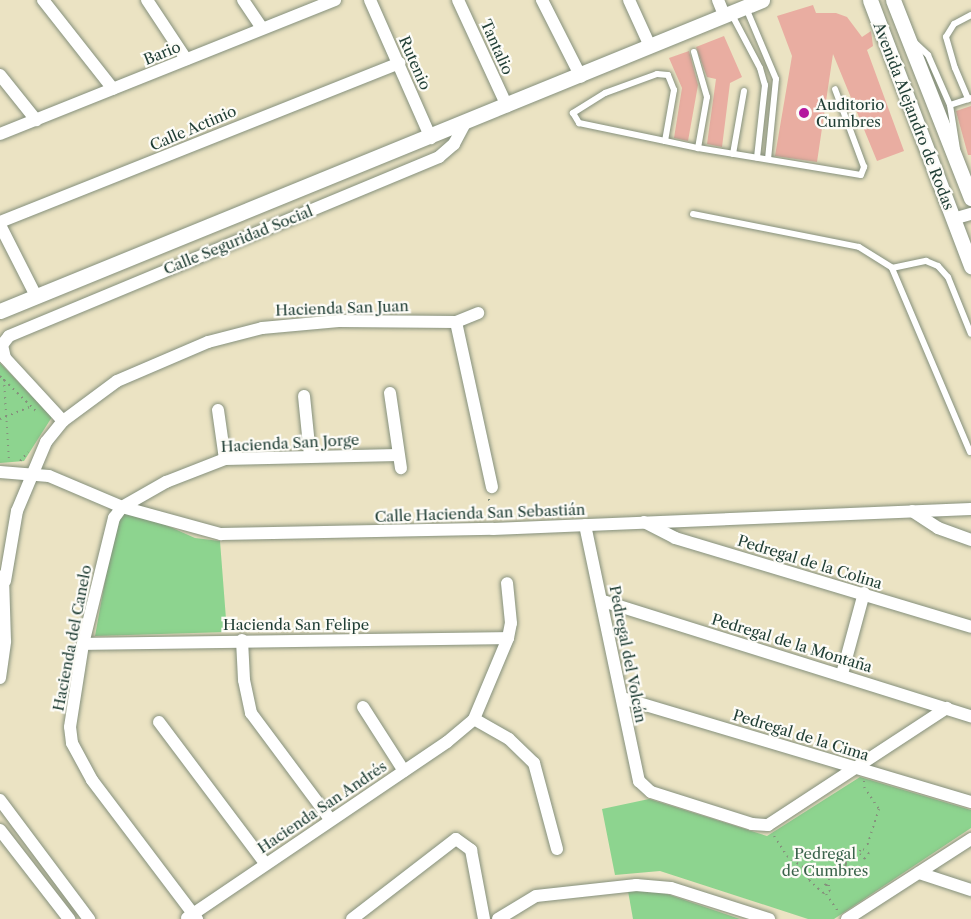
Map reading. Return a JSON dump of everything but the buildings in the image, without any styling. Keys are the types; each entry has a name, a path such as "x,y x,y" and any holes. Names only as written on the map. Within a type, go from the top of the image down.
{"street":[{"path":"43,0 113,89"},
{"path":"147,0 186,59"},
{"path":"243,0 261,28"},
{"name":"Bario","path":"0,134 335,0"},
{"name":"Rutenio","path":"370,0 431,138"},
{"name":"Tantalio","path":"458,0 507,106"},
{"path":"542,0 581,77"},
{"path":"629,0 650,46"},
{"path":"718,0 727,14"},
{"name":"Calle Seguridad Social","path":"0,311 581,77 762,0"},
{"name":"Avenida Alejandro de Rodas","path":"870,0 953,219 967,242 971,266"},
{"name":"Avenida Alejandro de Rodas","path":"897,1 906,35 971,198"},
{"name":"Calle Actinio","path":"0,224 399,63"},
{"path":"0,75 36,120"},
{"name":"Calle Seguridad Social","path":"7,372 2,345 16,332 439,157 454,144 465,123"},
{"path":"953,219 971,214"},
{"path":"0,224 36,296"},
{"path":"478,313 456,322 492,487"},
{"name":"Hacienda San Juan","path":"0,678 3,575 17,511 30,473 63,422 117,381 240,332 339,321 456,322"},
{"path":"7,372 63,422"},
{"path":"390,393 401,468"},
{"path":"304,396 310,456"},
{"path":"218,410 225,459"},
{"name":"Hacienda San Jorge","path":"122,507 194,468 225,459 398,455"},
{"name":"Calle Hacienda San Sebastián","path":"5,469 74,484 122,507 221,534 493,529 971,509"},
{"name":"Hacienda del Canelo","path":"122,507 111,526 83,644 70,728 76,754 192,917"},
{"path":"912,511 938,528 971,540"},
{"name":"Pedregal de la Colina","path":"643,522 675,538 971,627"},
{"name":"Pedregal del Volcán","path":"585,525 644,788 659,796 752,824 768,825"},
{"path":"507,583 511,623 508,638 474,719 509,739 534,763 546,795 557,849"},
{"path":"842,674 864,593"},
{"name":"Pedregal de la Montaña","path":"603,602 842,674 971,716"},
{"name":"Hacienda San Felipe","path":"83,644 508,638"},
{"path":"242,640 244,680 251,713 330,819"},
{"name":"Pedregal de la Cima","path":"622,698 971,802"},
{"path":"363,707 404,771"},
{"path":"768,825 859,768 946,708"},
{"name":"Hacienda San Andrés","path":"192,917 265,863 404,771 474,719"},
{"path":"159,722 265,863"},
{"path":"0,800 89,919"},
{"path":"0,830 69,919"},
{"path":"352,919 456,838 471,850 484,919"},
{"path":"846,919 971,839"},
{"path":"918,873 971,890"},
{"path":"498,919 536,896 636,885 671,888 769,919"}],"lane":[{"path":"745,6 776,79 768,159"},
{"path":"727,14 760,68 765,85 757,158"},
{"path":"950,105 970,99 946,37 954,24 971,15"},
{"path":"906,35 928,55 950,105 957,162"},
{"path":"694,52 707,97 698,148"},
{"path":"665,141 674,90 668,75 657,74 605,93 573,113 579,123 698,148 857,176 863,173 864,167 835,89"},
{"path":"733,154 744,91"},
{"path":"693,214 859,247 892,268 970,452"},
{"path":"892,268 926,261 938,266 948,276 971,334"}],"path":[{"path":"0,376 7,372"},
{"path":"7,372 30,407 45,419"},
{"path":"5,469 9,415 7,372"},
{"path":"0,419 30,407"},
{"path":"15,465 32,445"},
{"path":"492,487 488,493 493,529"},
{"path":"859,768 864,787 879,809 866,849 867,858 860,854"},
{"path":"768,825 787,856 801,865 809,880 821,888 846,919"},
{"path":"826,894 829,876 837,860 860,854 866,849"},
{"path":"836,866 843,867 844,860"},
{"path":"821,888 829,886"}],"green space":[{"path":"0,363 52,417 24,461 0,463"},
{"path":"125,507 195,538 220,541 227,632 95,636 117,515"},
{"name":"Pedregal de Cumbres","path":"860,777 971,810 971,828 834,919 808,919 660,871 615,875 602,809 649,799 767,836"},
{"path":"628,891 658,891 740,919 633,919"}],"place":[{"name":"Auditorio Cumbres","path":"804,113"}]}
